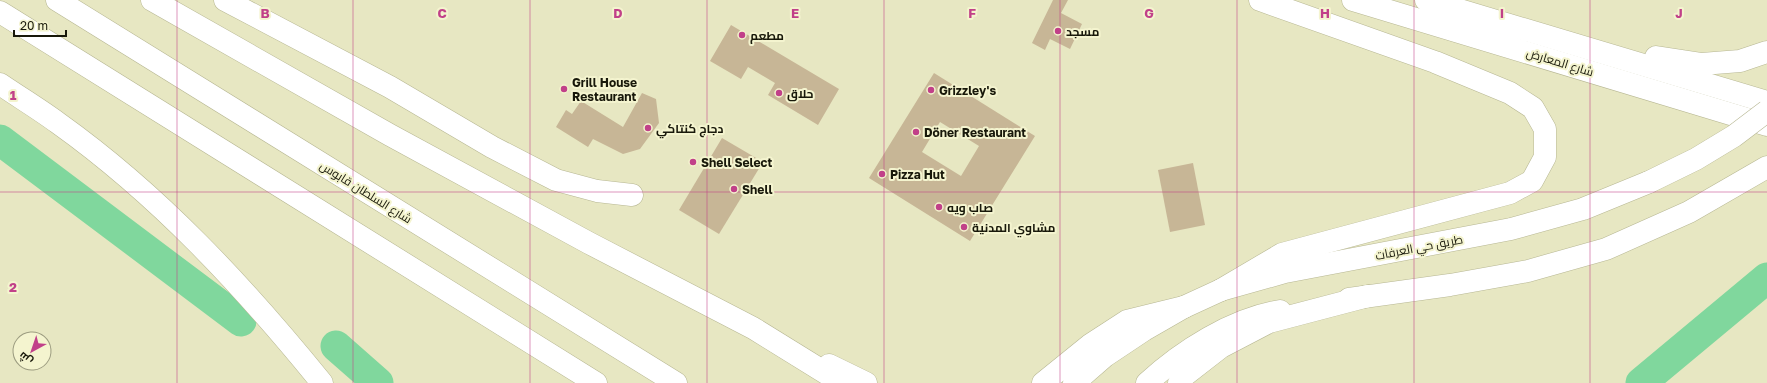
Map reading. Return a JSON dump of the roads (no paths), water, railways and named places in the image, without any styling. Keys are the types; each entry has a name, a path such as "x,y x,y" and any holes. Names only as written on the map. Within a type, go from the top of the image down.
{"main road":[{"name":"شارع السلطان قابوس","path":"57,0 676,383"},
{"path":"152,0 390,135 589,243 753,328 866,383"},
{"path":"224,0 390,87 492,147 556,180 598,190 632,194"},
{"path":"1221,290 1282,254 1510,193 1532,181 1545,157 1545,129 1533,108 1510,93 1435,62 1260,0"},
{"name":"شارع المعارض","path":"1353,0 1767,125"},
{"name":"شارع المعارض","path":"1426,0 1767,102"},
{"path":"0,12 596,383"},
{"path":"1574,44 1702,64 1740,61 1767,52"},
{"path":"0,84 58,123 161,208 272,321 322,383"},
{"name":"طريق حي العرفات","path":"1074,383 1105,356 1144,330 1184,307 1221,290 1285,272 1511,229 1583,209 1649,182 1696,158 1728,140 1767,111"},
{"path":"1147,383 1195,346 1227,328 1266,313 1368,296 1450,285 1528,271 1606,249 1689,212 1767,167"},
{"path":"1179,383 1185,375 1221,347 1269,322 1368,296"},
{"path":"1043,383 1090,345 1127,321 1184,307"},
{"path":"753,328 842,383"}],"waterway":[{"path":"0,140 241,321"},
{"path":"1641,383 1767,278"},
{"path":"336,346 378,383"}],"place":[{"name":"مسجد","path":"1058,31"},
{"name":"مطعم","path":"742,35"},
{"name":"Grill House Restaurant","path":"564,89"},
{"name":"Grizzley's","path":"931,90"},
{"name":"حلاق","path":"779,93"},
{"name":"دجاج كنتاكي","path":"648,128"},
{"name":"Döner Restaurant","path":"916,132"},
{"name":"Shell Select","path":"693,162"},
{"name":"Pizza Hut","path":"882,174"},
{"name":"Shell","path":"734,189"},
{"name":"صاب ويه","path":"939,207"},
{"name":"مشاوي المدنية","path":"964,227"}]}
